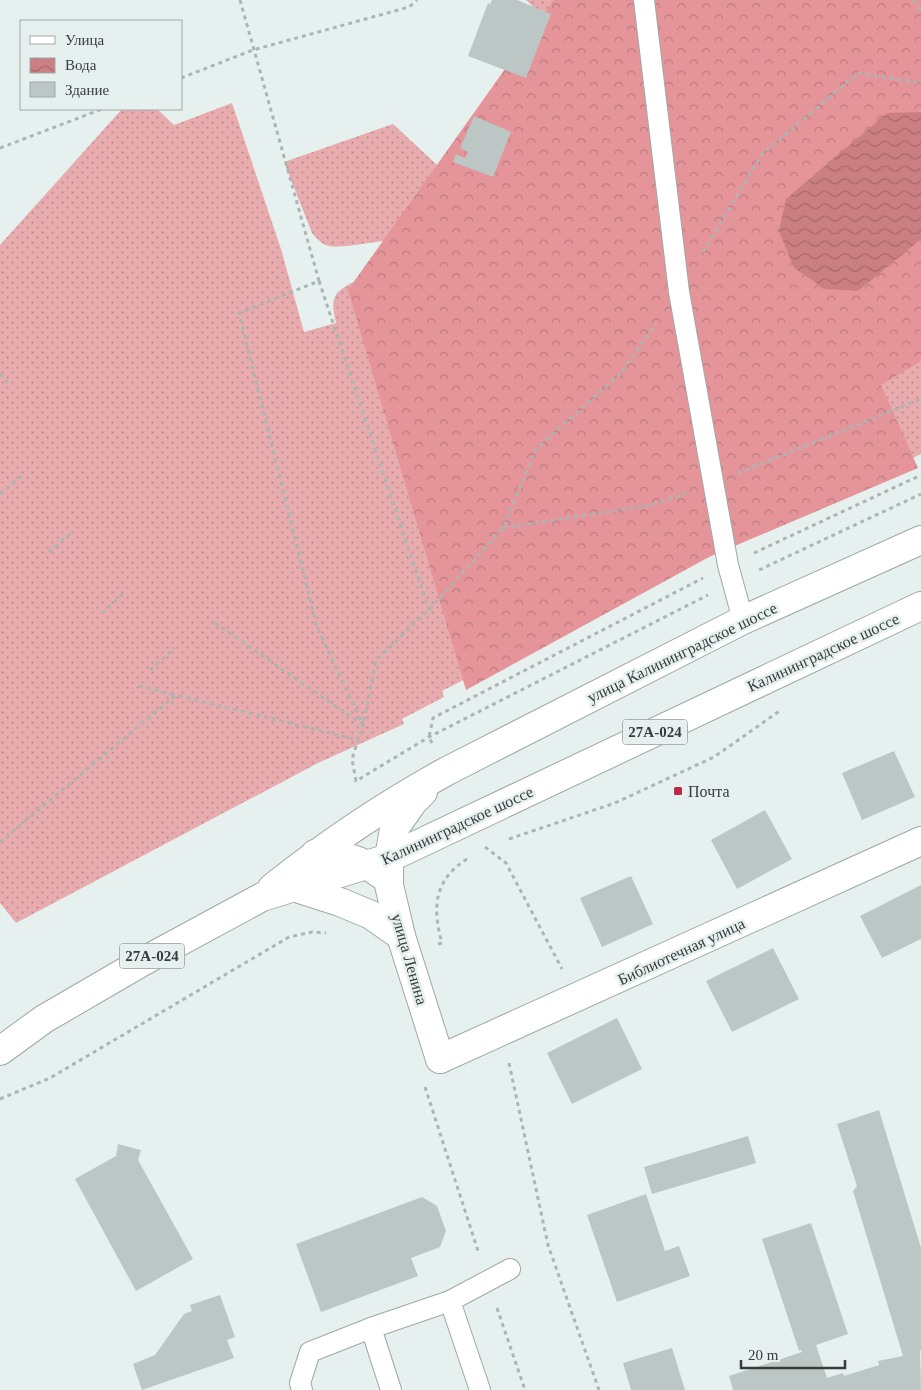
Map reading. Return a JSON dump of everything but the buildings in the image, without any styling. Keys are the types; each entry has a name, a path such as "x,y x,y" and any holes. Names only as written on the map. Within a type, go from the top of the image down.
{"main road":[{"name":"улица Калининградское шоссе","path":"262,897 315,854 408,792 743,620 921,540"},
{"name":"Калининградское шоссе","path":"0,1051 52,1014 142,962 262,897 378,861 921,606"},
{"name":"улица Калининградское шоссе","path":"378,861 394,829 413,802 447,771"},
{"name":"Библиотечная улица","path":"440,1059 921,841"},
{"path":"315,854 378,861"},
{"name":"улица Ленина","path":"378,861 389,885 404,946 440,1059"},
{"path":"293,887 340,902 372,915 404,946"}],"lane":[{"path":"644,0 679,292 712,484 743,620"},
{"path":"302,1390 300,1384 310,1352 371,1328 450,1301 510,1269"},
{"path":"450,1301 480,1390"},
{"path":"371,1328 391,1390"}],"path":[{"path":"240,0 319,281 429,610"},
{"path":"182,78 253,50 409,7 417,0"},
{"path":"914,0 921,14"},
{"path":"921,83 858,73 762,154 679,292 620,374 536,449 503,528 429,610 376,660 363,725 352,759 356,781 429,736 731,574 921,475"},
{"path":"0,148 99,110"},
{"path":"319,281 239,313 317,627 363,725"},
{"path":"0,374 8,382"},
{"path":"503,528 652,504 712,484 921,399"},
{"path":"0,494 23,475"},
{"path":"429,736 433,718 731,574 921,494"},
{"path":"50,552 72,532"},
{"path":"102,614 125,592"},
{"path":"216,623 363,725"},
{"path":"150,670 175,648"},
{"path":"139,686 358,740"},
{"path":"0,842 176,695"},
{"path":"504,841 615,803 714,757 788,705"},
{"path":"478,852 485,847 495,844"},
{"path":"485,847 506,863 577,998"},
{"path":"404,946 442,943 436,921 440,885 456,866 471,856"},
{"path":"0,1099 50,1078 288,937 312,932 330,933"},
{"path":"502,1032 548,1245 599,1390"},
{"path":"423,1082 525,1390"}],"shaded area":[{"path":"526,0 921,0 921,454 602,609 442,691 444,697 402,719 404,724 318,763 16,923 0,903 0,245 121,110 158,110 174,125 232,103 281,249 304,332 336,323 333,309 334,299 344,287 351,283 466,268 626,208 347,246 327,246 320,242 312,233 284,162 393,124 493,217 571,42"}],"green space":[{"path":"554,0 921,0 921,361 881,385 918,468 709,557 466,690 348,290"}],"water":[{"path":"921,112 921,239 858,291 825,289 794,268 779,231 786,199 887,113"}],"place":[{"name":"Почта","path":"678,791"}]}
